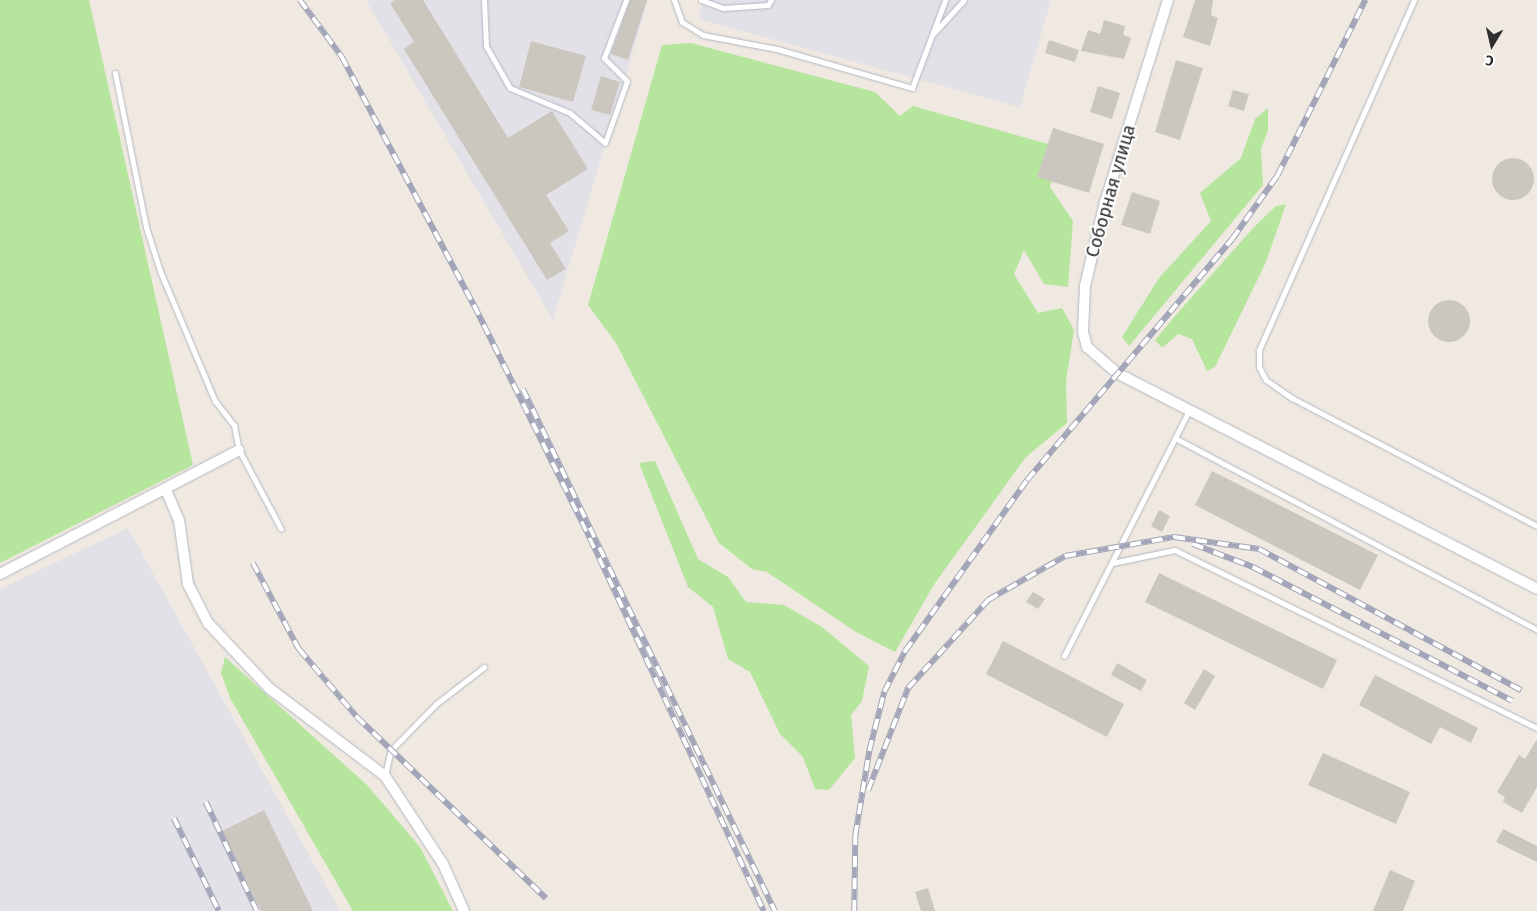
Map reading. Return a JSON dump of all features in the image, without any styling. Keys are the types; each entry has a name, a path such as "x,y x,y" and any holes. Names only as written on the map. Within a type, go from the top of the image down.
{"street":[{"name":"Соборная улица","path":"1168,0 1105,202 1085,286 1083,332 1087,347 1116,373 1537,589"},
{"path":"0,574 166,490 239,450"},
{"path":"166,490 178,520 188,584 208,623 269,688 385,776 443,864 464,911"}],"lane":[{"path":"484,0 486,46 510,88 570,114 605,143 627,81 604,58 626,0"},
{"path":"674,0 682,22 703,35 777,49 912,88 945,0"},
{"path":"701,0 723,8 768,5 771,0"},
{"path":"931,37 964,0"},
{"path":"1414,0 1259,350 1259,366 1266,380 1292,398 1537,526"},
{"path":"115,73 146,227 160,271 215,401 234,425 239,450 281,529"},
{"path":"1064,656 1189,410"},
{"path":"1175,438 1537,630"},
{"path":"1112,563 1175,550 1537,728"},
{"path":"385,776 391,750 436,704 484,667"}],"shaded area":[{"path":"366,0 648,0 553,320"},
{"path":"703,0 1051,0 1020,107 698,19"},
{"path":"128,528 340,911 0,911 0,589"}],"green space":[{"path":"0,0 89,0 193,465 0,563"},
{"path":"691,43 875,92 900,116 913,106 1048,144 1058,162 1050,187 1073,221 1068,287 1044,284 1024,250 1014,274 1038,313 1062,308 1074,330 1066,381 1067,423 1026,457 935,583 895,652 856,632 767,572 752,569 719,543 616,343 588,305 662,45"},
{"path":"1268,108 1268,130 1261,149 1263,185 1129,346 1122,337 1159,278 1211,221 1200,193 1241,158 1255,119"},
{"path":"1286,204 1266,262 1215,367 1207,371 1192,339 1178,334 1162,348 1155,340 1182,308 1255,226 1276,206"},
{"path":"655,461 698,559 728,577 746,602 784,605 822,627 869,666 862,701 851,715 855,758 829,790 815,789 803,757 780,734 750,672 728,659 713,607 688,587 639,463"},
{"path":"225,657 367,785 420,847 453,911 353,911 230,698 221,673"}],"building":[{"path":"395,0 423,0 508,138 552,111 588,169 546,195 569,231 550,243 566,269 547,280 404,49 414,42 390,3"},
{"path":"630,0 647,0 628,60 611,54"},
{"path":"1195,0 1213,0 1211,15 1218,18 1210,46 1183,37"},
{"path":"1104,20 1125,26 1123,35 1131,38 1124,59 1081,51 1088,30 1100,34"},
{"path":"1049,40 1079,50 1075,62 1045,53"},
{"path":"531,41 586,56 573,102 519,87"},
{"path":"1176,60 1203,68 1180,140 1155,132"},
{"path":"601,76 620,82 610,115 591,110"},
{"path":"1098,86 1120,93 1112,119 1090,112"},
{"path":"1233,90 1249,94 1244,111 1228,106"},
{"path":"1053,128 1104,144 1089,193 1037,177"},
{"path":"1513,158 1528,164 1534,179 1528,194 1513,200 1498,194 1492,179 1498,164"},
{"path":"1132,192 1160,201 1150,234 1121,225"},
{"path":"1449,300 1464,306 1470,321 1464,336 1449,342 1434,336 1428,321 1434,306"},
{"path":"1212,471 1378,555 1360,590 1195,505"},
{"path":"1159,510 1170,516 1162,532 1151,526"},
{"path":"1159,573 1337,660 1323,689 1145,602"},
{"path":"1033,592 1045,599 1038,609 1026,602"},
{"path":"1003,641 1124,704 1107,737 986,674"},
{"path":"1117,663 1147,680 1141,691 1111,675"},
{"path":"1204,669 1215,676 1195,710 1184,703"},
{"path":"1375,675 1478,728 1471,743 1440,727 1431,744 1359,705"},
{"path":"1537,739 1537,787 1522,813 1503,802 1505,797 1497,792 1519,755 1525,759"},
{"path":"1323,753 1410,792 1396,824 1308,785"},
{"path":"264,810 313,911 261,911 222,831"},
{"path":"1503,829 1537,846 1537,862 1496,842"},
{"path":"1390,870 1415,881 1403,911 1373,911"},
{"path":"928,888 935,911 921,911 915,892"}],"railway":[{"path":"300,0 342,57 474,305 590,538 764,911"},
{"path":"854,911 855,836 869,751 884,692 905,651 1027,480 1232,239 1277,176 1365,0"},
{"path":"523,389 775,911"},
{"path":"868,790 908,688 988,600 1065,556 1174,537 1259,549 1521,690"},
{"path":"1193,544 1253,567 1513,701"},
{"path":"253,563 299,649 357,717 546,898"},
{"path":"206,802 257,911"},
{"path":"174,818 219,911"}]}
